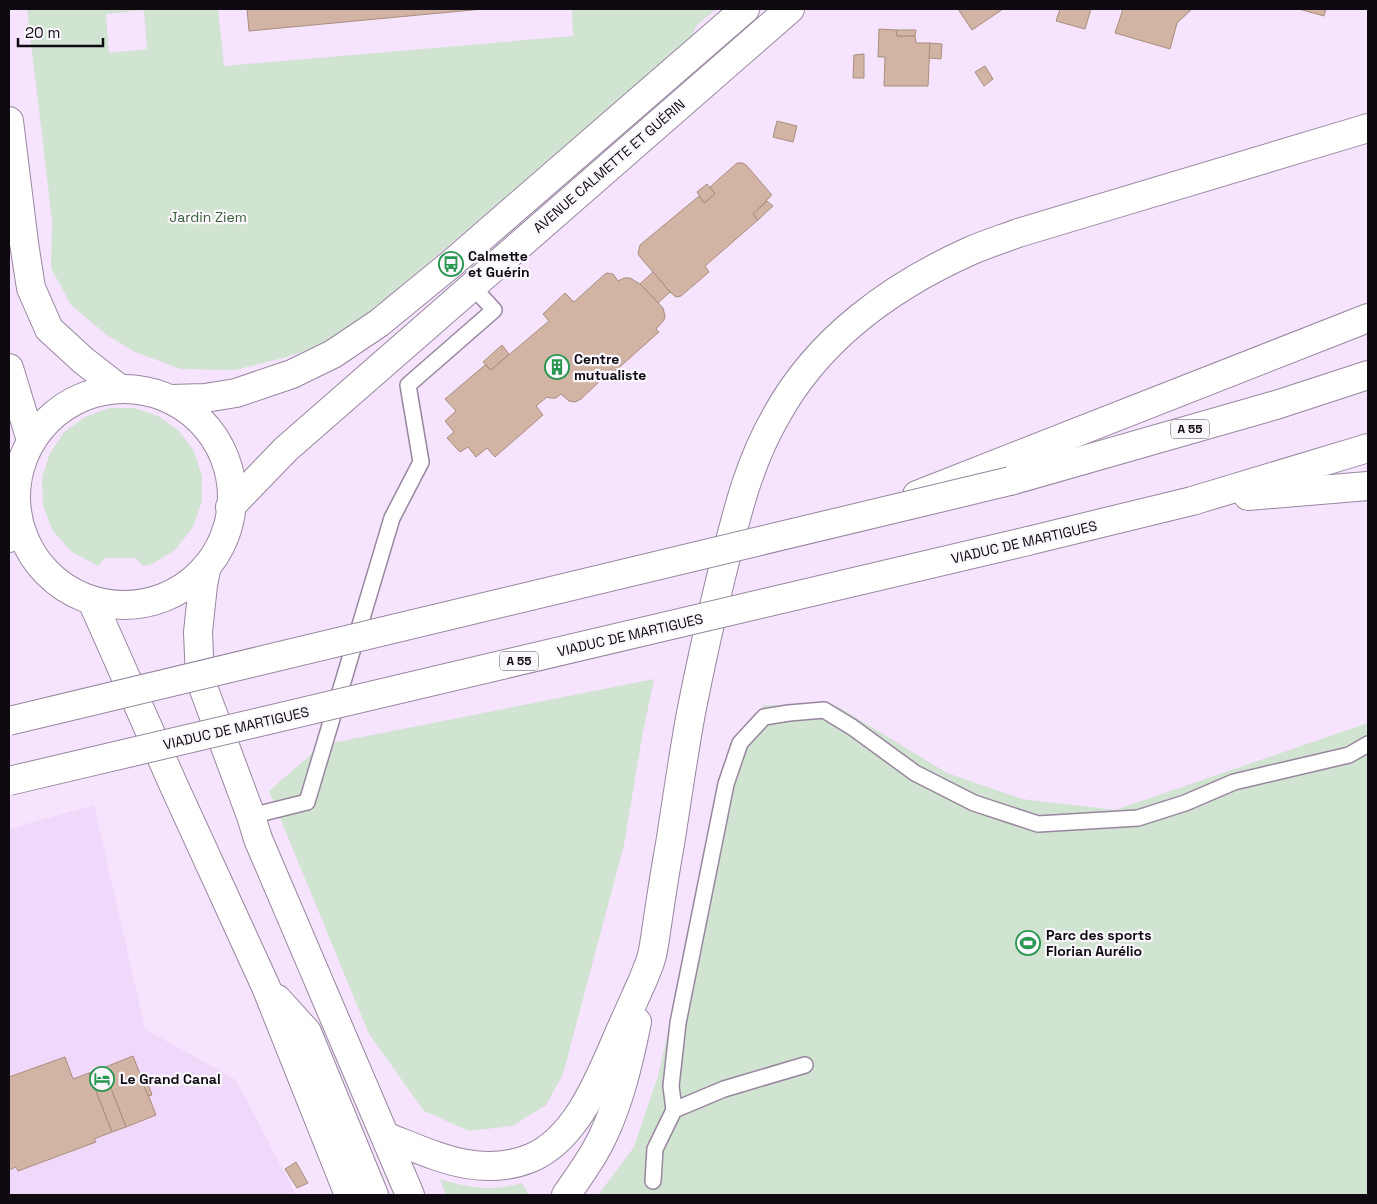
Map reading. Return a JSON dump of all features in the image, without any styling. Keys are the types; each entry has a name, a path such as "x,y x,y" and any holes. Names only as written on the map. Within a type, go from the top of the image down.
{"main road":[{"path":"171,399 201,421 227,466 232,492 227,530 218,553 206,570 190,584 172,594 135,605 92,601 57,583 15,535 21,462 30,437 54,414 87,395 120,389 142,390 171,399 205,398 236,392 292,374 333,354 379,323 451,264 745,9"},
{"name":"AVENUE CALMETTE ET GUÉRIN","path":"230,506 286,449 790,9"},
{"path":"9,121 31,288 49,329 84,361 120,389"},
{"path":"566,1195 593,1156 603,1136 617,1101 630,1056 650,962 692,711 738,508 759,448 776,414 792,390 818,357 846,328 902,287 970,251 1018,233 1368,128"},
{"path":"1008,470 1368,318"},
{"path":"9,368 30,437"},
{"name":"A 55","path":"9,721 864,516 1008,470 1276,405 1368,375"},
{"name":"A 55","path":"1192,501 1368,448"},
{"path":"1192,501 1368,486"},
{"name":"VIADUC DE MARTIGUES","path":"9,781 1192,501"},
{"path":"206,570 198,632 200,679 258,839 410,1195"},
{"path":"92,601 266,987 349,1195"},
{"path":"386,1136 428,1153 480,1167 495,1167 514,1163 543,1152 559,1140 573,1124 585,1105 650,962"},
{"path":"266,987 307,1032 374,1195"}],"lane":[{"path":"251,816 307,802 392,518 421,462 408,385 494,310 472,287"},
{"path":"653,1181 655,1149 674,1110 671,1086 678,1023 726,784 740,743 764,717 824,710 852,727 915,773 974,803 1038,824 1138,818 1185,803 1234,782 1349,754 1368,744"},
{"path":"674,1110 724,1089 805,1065"}],"shaded area":[{"path":"94,805 145,1029 236,1080 296,1195 9,1195 9,829"}],"green space":[{"name":"Jardin Ziem","path":"27,9 218,9 224,66 573,36 572,9 716,9 696,26 691,40 337,340 287,357 235,370 181,369 135,352 107,335 71,305 51,268 52,220","holes":["144,10 147,49 109,53 106,14"]},
{"path":"109,408 134,408 158,416 179,431 194,451 202,476 202,501 193,527 175,550 152,564 143,566 136,558 105,558 98,566 72,552 53,531 43,505 42,477 50,453 64,432 85,417"},
{"path":"654,679 624,845 563,1074 546,1105 512,1126 469,1131 424,1111 369,1034 269,791 322,745"},
{"name":"Parc des sports Florian Aurélio","path":"764,705 837,706 947,773 1022,799 1115,810 1368,723 1368,1195 598,1195 634,1147 658,1076 735,736"},
{"path":"440,1179 481,1188 511,1186 522,1183 529,1195 446,1195"}],"building":[{"path":"247,9 483,9 249,31"},
{"path":"958,9 1003,9 972,30"},
{"path":"1060,9 1091,9 1085,29 1056,21"},
{"path":"1123,9 1192,9 1177,23 1170,49 1115,33"},
{"path":"1299,9 1326,9 1324,16"},
{"path":"879,29 896,30 897,36 915,36 916,43 930,43 928,86 884,86 885,57 878,57"},
{"path":"896,30 916,30 915,36 897,36"},
{"path":"930,43 942,44 941,59 929,58"},
{"path":"864,54 864,78 853,78 854,55"},
{"path":"985,66 993,79 984,86 975,72"},
{"path":"777,121 797,126 793,142 773,137"},
{"path":"737,163 743,163 747,166 771,196 753,214 758,220 705,266 709,272 681,296 676,297 638,254 640,245 699,196 704,203 715,194 710,187"},
{"path":"707,184 715,194 704,203 697,192"},
{"path":"767,201 773,206 758,220 753,214"},
{"path":"653,272 670,292 658,303 640,284"},
{"name":"Centre mutualiste","path":"607,273 613,274 618,281 630,278 640,284 663,308 664,320 656,329 659,332 614,372 611,369 600,378 602,379 581,399 575,402 569,401 561,394 556,398 547,397 536,406 543,415 495,457 487,448 476,457 468,447 460,452 447,438 454,432 445,421 456,411 445,399 485,365 491,370 549,321 543,314 565,293 574,302"},
{"path":"502,345 509,354 491,370 483,362"},
{"path":"133,1056 156,1115 126,1127 103,1068"},
{"path":"65,1057 73,1079 89,1073 112,1132 94,1139 96,1142 18,1171 16,1167 9,1170 9,1077"},
{"path":"103,1068 126,1127 112,1132 89,1073"},
{"path":"144,1074 148,1084 144,1086 140,1076"},
{"path":"148,1084 152,1095 148,1096 144,1086"},
{"path":"296,1162 308,1183 297,1188 285,1169"}],"place":[{"name":"Calmette et Guérin","path":"451,264"},
{"name":"Centre mutualiste","path":"557,367"},
{"name":"Parc des sports Florian Aurélio","path":"1028,943"},
{"name":"Le Grand Canal","path":"102,1079"}]}
